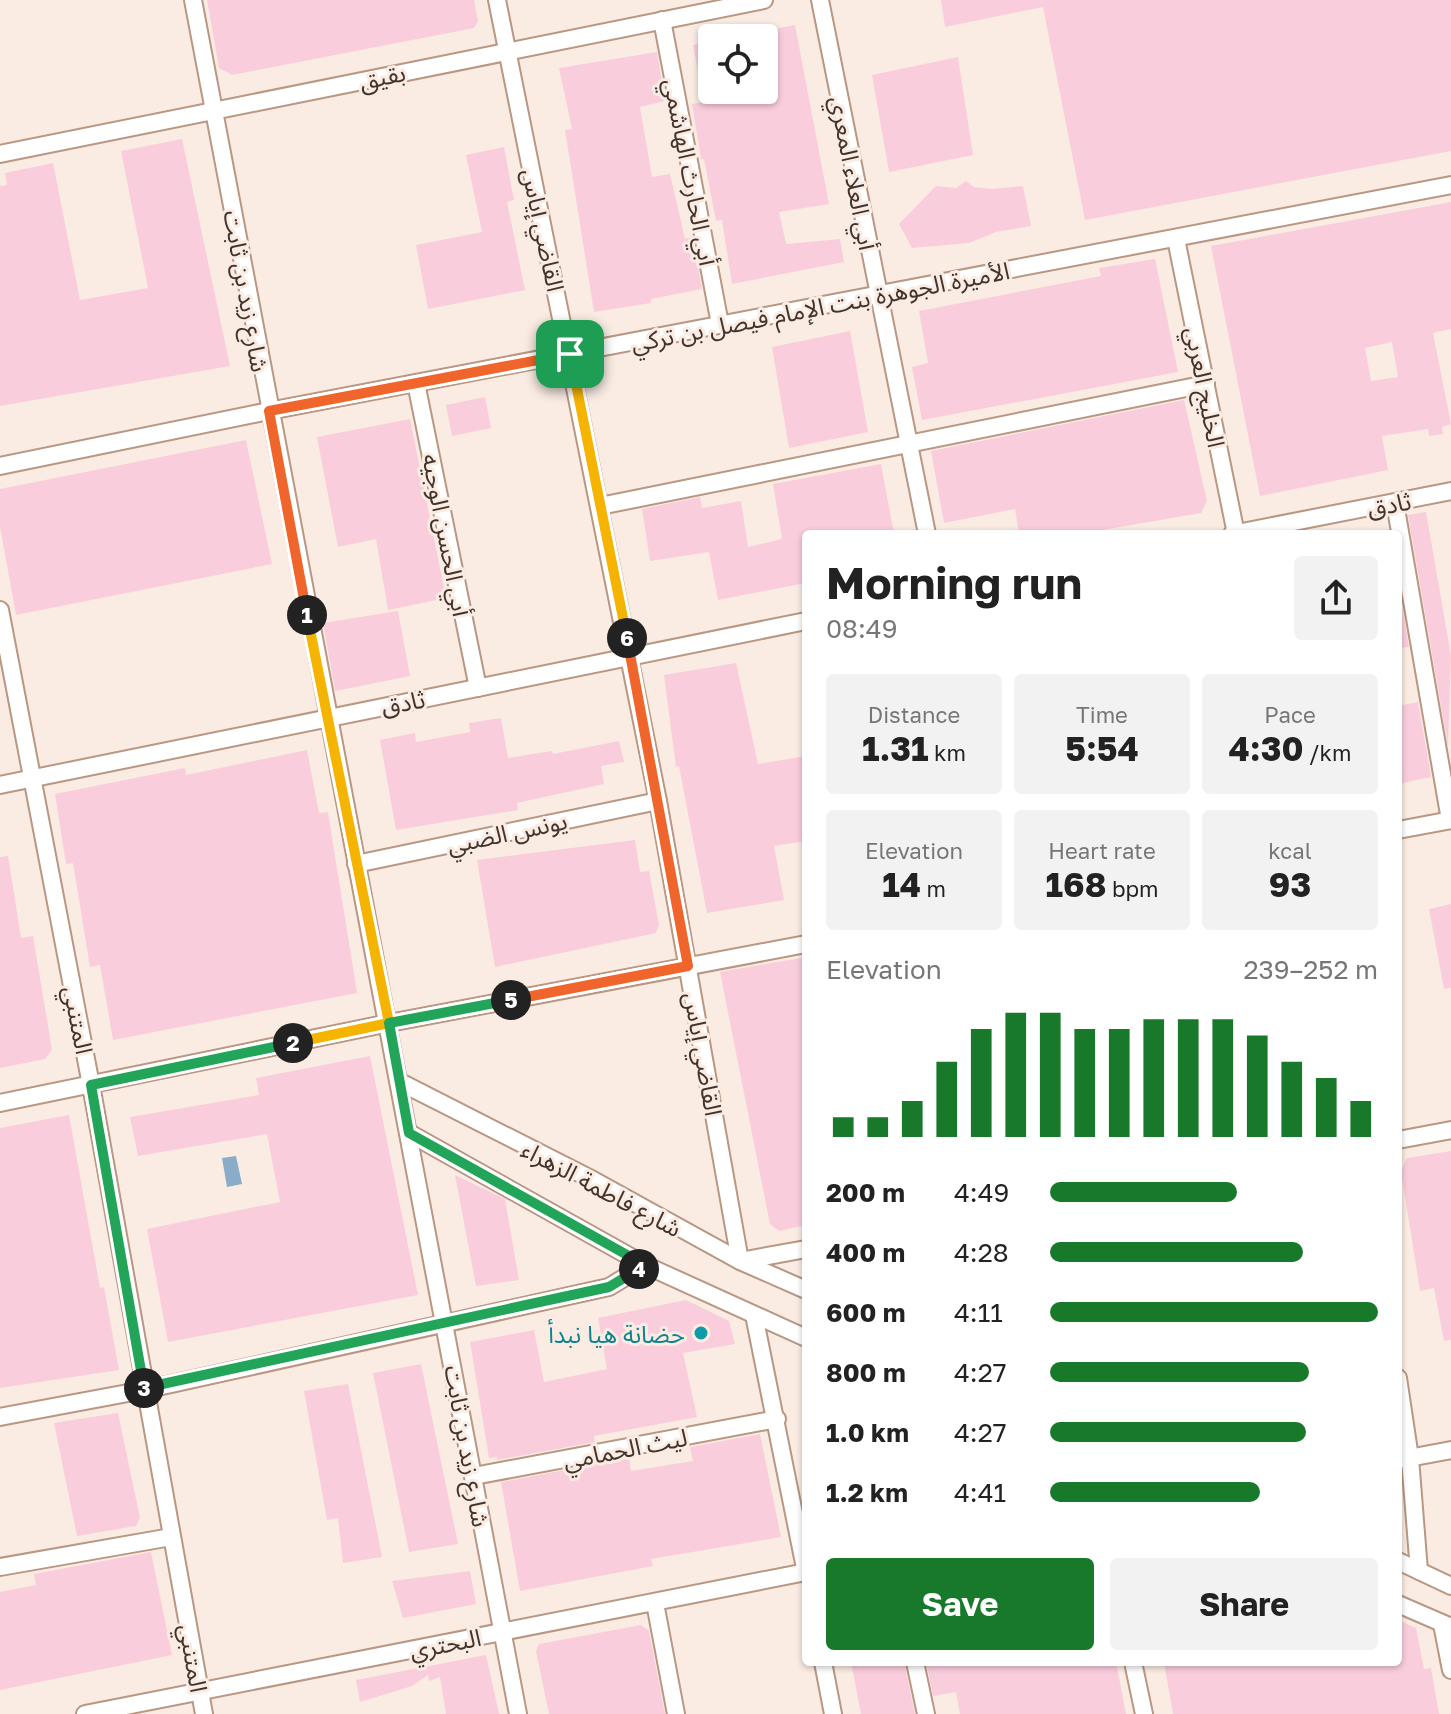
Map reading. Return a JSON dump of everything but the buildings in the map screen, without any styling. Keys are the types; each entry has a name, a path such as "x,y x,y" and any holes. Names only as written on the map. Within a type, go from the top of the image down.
{"street":[{"name":"شارع زيد بن ثابت","path":"193,0 326,716 389,1023 518,1714"},
{"name":"القاضي إياس","path":"497,0 658,801 740,1261"},
{"name":"بقيق","path":"0,154 764,0"},
{"name":"أبي العلاء المعري","path":"820,0 926,530"},
{"name":"أبي الحارث الهاشمي","path":"662,20 720,324"},
{"name":"الأميرة الجوهرة بنت الإمام فيصل بن تركي","path":"0,466 269,411 1451,185"},
{"name":"الخليج العربي","path":"1176,239 1234,530"},
{"name":"أبي الحسن الوجيه","path":"416,383 478,688"},
{"path":"600,506 1206,384"},
{"name":"ثادق","path":"1256,530 1451,491"},
{"path":"1395,503 1400,530"},
{"path":"1402,543 1451,820 1402,829"},
{"name":"المتنبي","path":"0,610 91,1085 204,1714"},
{"name":"ثادق","path":"0,785 326,716 802,622"},
{"name":"يونس الضبي","path":"356,864 658,801"},
{"path":"0,1103 389,1023 802,945"},
{"name":"شارع فاطمة الزهراء","path":"400,1082 593,1180 740,1261 802,1288"},
{"path":"1402,1139 1451,1130"},
{"name":"شارع فاطمة الزهراء","path":"409,1133 645,1265 802,1336"},
{"path":"740,1261 802,1250"},
{"path":"0,1417 144,1390 609,1287 645,1265"},
{"path":"754,1315 802,1551"},
{"name":"ليث الحمامي","path":"474,1476 777,1419"},
{"path":"1402,1432 1419,1571"},
{"path":"1404,1459 1451,1450"},
{"path":"0,1567 171,1537"},
{"path":"1402,1563 1451,1586"},
{"name":"البحتري","path":"85,1714 802,1573"},
{"path":"655,1603 676,1714"},
{"path":"1402,1606 1447,1626 1451,1670"},
{"path":"824,1666 833,1714"},
{"path":"916,1666 926,1714"},
{"path":"1134,1666 1144,1714"}],"water":[{"path":"236,1156 242,1184 227,1187 222,1158"}],"place":[{"name":"حضانة هيا نبدأ","path":"701,1333"}],"route":[{"path":"570,354 269,411 326,716 389,1023 91,1085 144,1390 609,1287 645,1265 409,1133 389,1023 688,966 570,354"}]}
